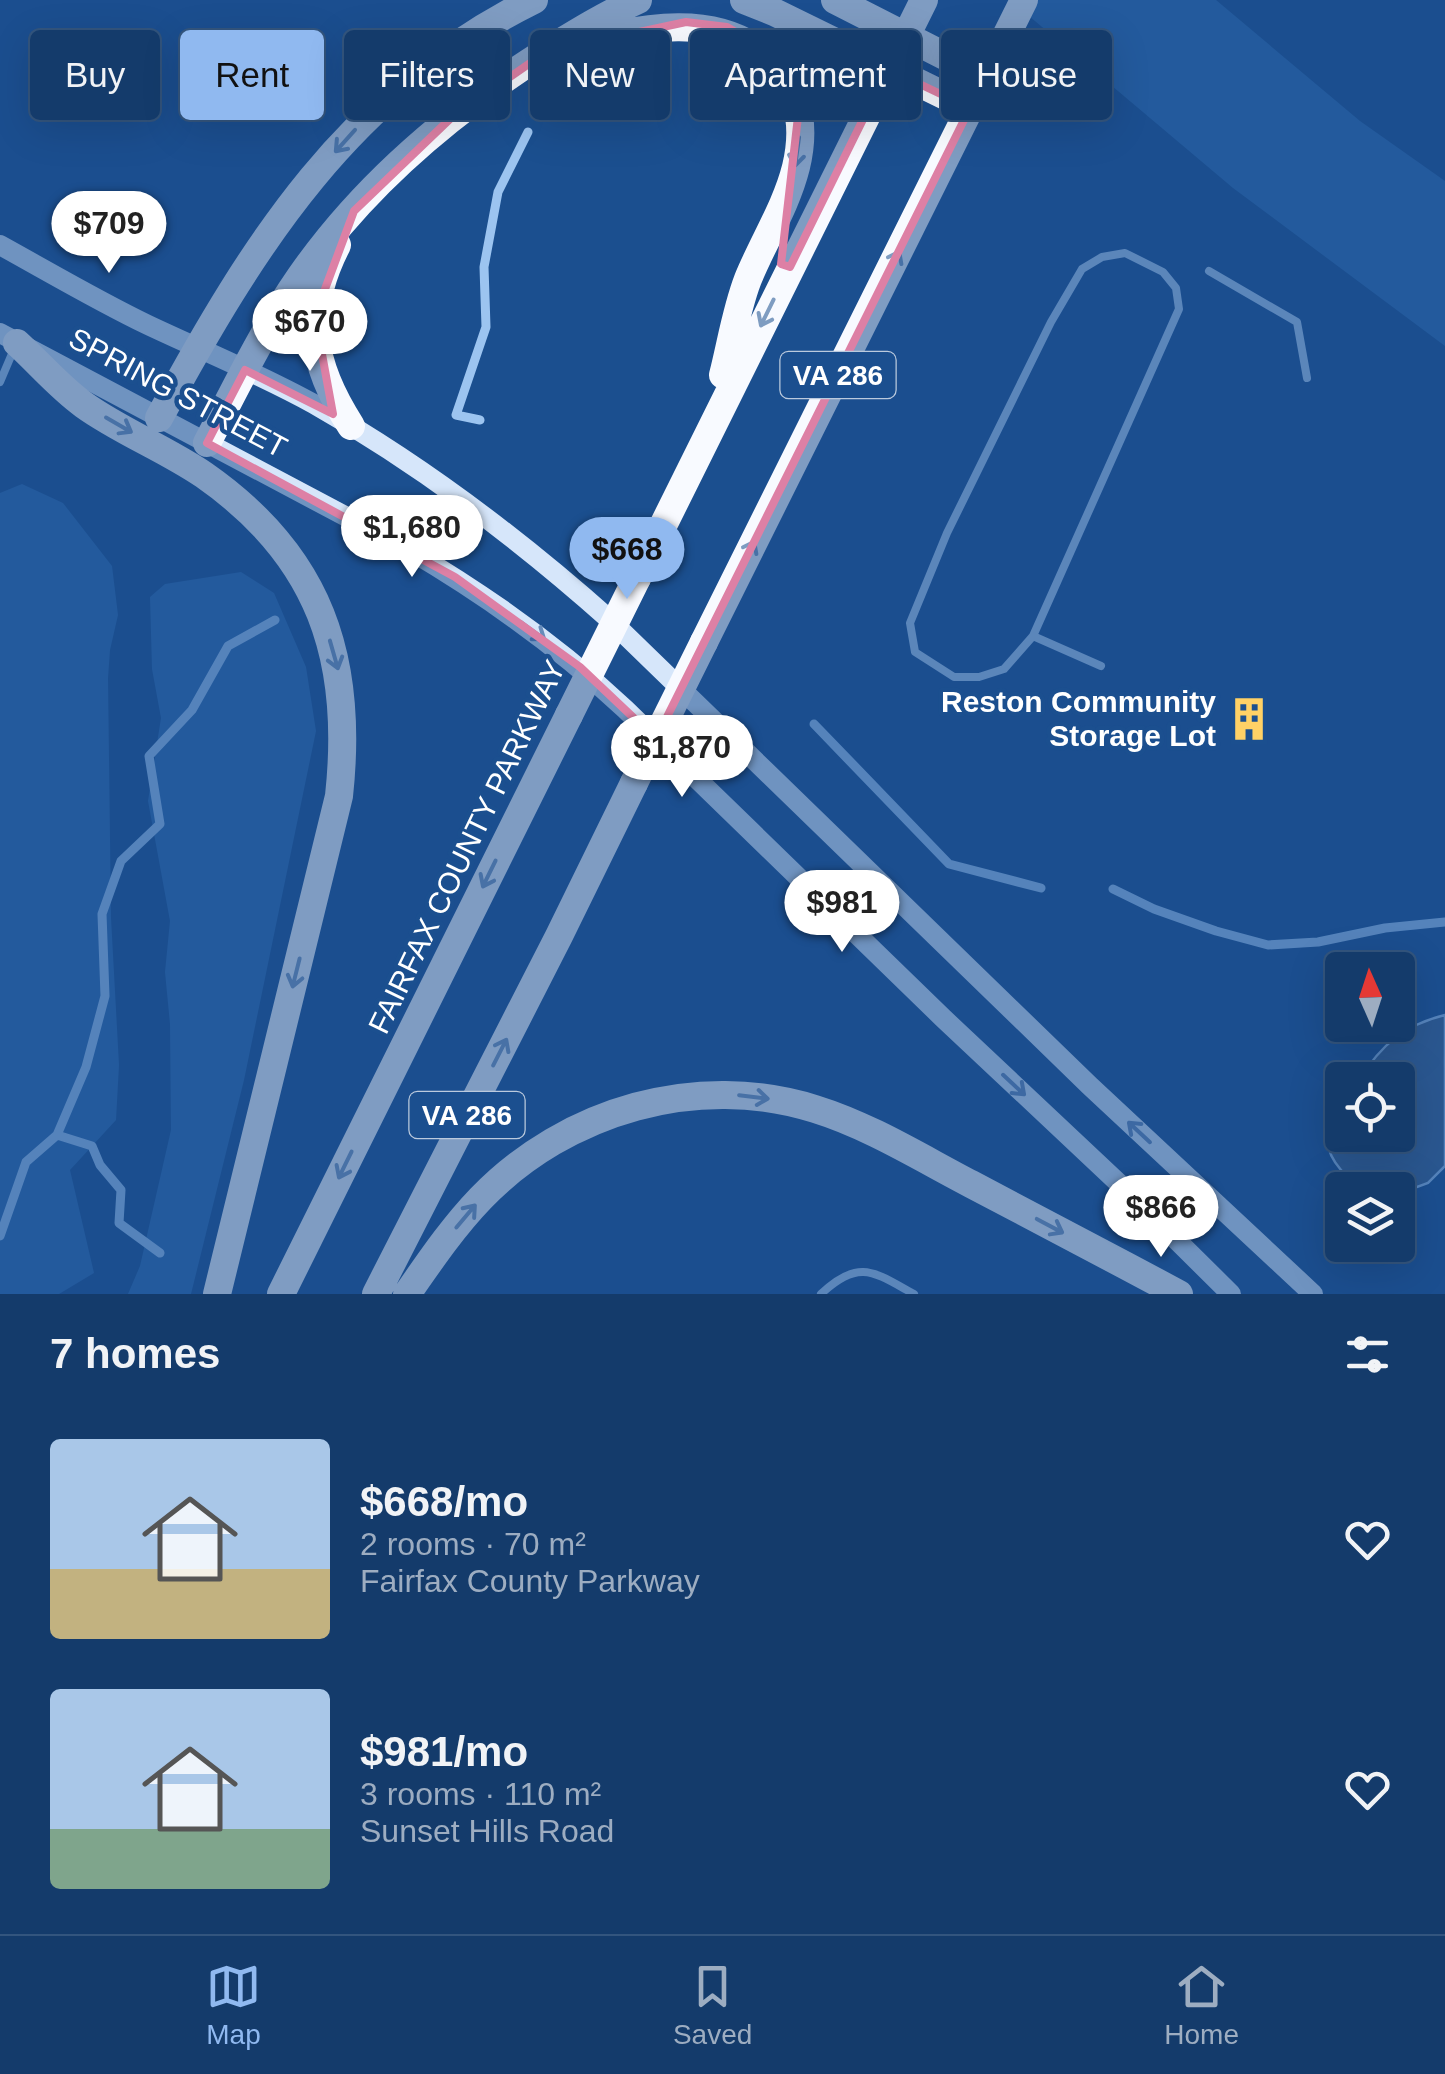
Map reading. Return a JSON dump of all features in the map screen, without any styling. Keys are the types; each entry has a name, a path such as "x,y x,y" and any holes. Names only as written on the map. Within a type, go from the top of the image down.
{"highway":[{"path":"160,418 229,294 302,188 364,120 433,60 534,0"},
{"path":"581,30 638,0"},
{"path":"744,0 811,30"},
{"path":"835,0 895,30"},
{"name":"FAIRFAX COUNTY PARKWAY","path":"908,30 924,0"},
{"name":"VA 286","path":"1009,30 1024,0"},
{"path":"639,30 664,24 708,22 727,27 763,48 793,90 799,108 796,166 747,281 708,433"},
{"path":"206,443 300,276 354,211 452,118 530,62"},
{"name":"FAIRFAX COUNTY PARKWAY","path":"282,1294 862,120"},
{"name":"VA 286","path":"376,1294 559,936 964,120"},
{"path":"352,426 332,396 322,371 315,316 326,268 354,211"},
{"path":"8,338 84,405 202,474 275,536 304,580 338,670 344,728 339,796 217,1294"},
{"path":"408,1294 481,1198 544,1148 603,1117 634,1106 723,1094 788,1102 846,1120 1179,1294"}],"main road":[{"name":"SPRING STREET","path":"0,246 144,323 271,381 352,426 532,553 649,657 1090,1086 1313,1294"},
{"name":"SPRING STREET","path":"8,338 352,518 456,577 580,667 1230,1294"}],"lane":[{"path":"1125,253 1163,272 1176,288 1179,308 1033,636 1004,668 979,677 954,677 915,652 910,623 946,533 1082,268 1102,257 1125,253"},
{"path":"1209,271 1297,322 1307,378"},
{"path":"0,382 8,338"},
{"path":"1033,636 1101,666"},
{"path":"821,1294 847,1273 875,1272 914,1294"}],"highlighted area":[{"path":"686,22 727,27 763,48 799,108 781,264 790,267 888,69 970,108 656,739 580,667 455,577 207,443 245,370 333,414 315,316 354,211 452,117 546,52"}],"shaded area":[{"path":"1010,0 1216,0 1360,121 1445,181 1445,346 1233,188 1112,86 1112,30 1046,30"},
{"path":"22,484 63,503 112,566 118,615 108,678 111,918 119,1065 116,1120 70,1170 94,1273 59,1294 0,1294 0,493"},
{"path":"241,572 274,593 306,667 316,731 244,1080 191,1294 128,1294 140,1266 171,1130 170,1024 165,972 170,921 148,801 161,718 152,669 150,597 165,584"},
{"path":"1445,1015 1445,1166 1428,1183 1415,1188 1415,1172 1343,1172 1330,1152 1415,1152 1415,1062 1372,1062 1391,1042 1415,1042 1417,1024"}],"waterway":[{"path":"480,420 456,415 486,327 484,267 498,192 528,132"},
{"path":"0,1236 26,1162 57,1135 86,1067 105,996 102,914 121,861 160,824 149,756 192,710 228,646 275,620"},
{"path":"814,724 949,864 1041,888"},
{"path":"1113,889 1154,909 1268,945 1318,942 1385,928 1445,922"},
{"path":"57,1135 92,1146 100,1165 121,1190 119,1223 160,1253"}],"place":[{"name":"Reston Community Storage Lot","path":"1249,719"}]}
